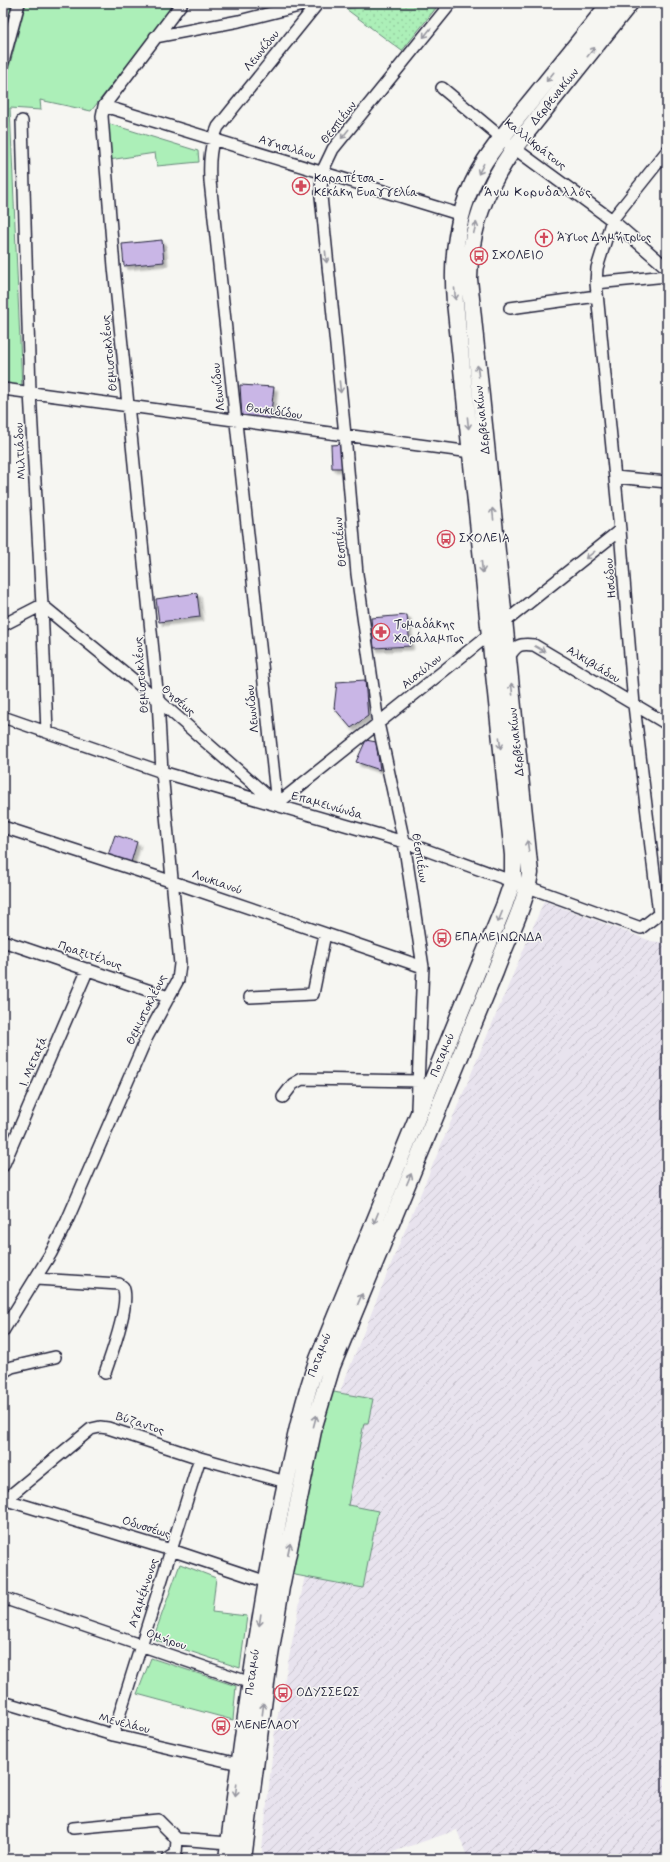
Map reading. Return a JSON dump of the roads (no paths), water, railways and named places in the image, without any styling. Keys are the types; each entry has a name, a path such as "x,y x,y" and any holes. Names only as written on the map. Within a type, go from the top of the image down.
{"street":[{"path":"3,62 19,3"},
{"path":"104,106 182,3"},
{"path":"155,37 239,21 311,3"},
{"name":"Λεωνίδου","path":"277,804 235,420 209,159 213,139 218,127 318,3"},
{"name":"Θεσπιέων","path":"417,1119 422,967 404,842 378,724 357,574 345,435 322,222 322,172 333,149 451,3"},
{"name":"Δερβενακίων","path":"520,883 513,855 489,634 454,281 456,238 471,187 484,162 503,136 610,3"},
{"name":"Δερβενακίων","path":"520,883 530,873 529,855 472,307 470,259 475,227 486,193 498,171 514,148 630,3"},
{"name":"Καλλικράτους","path":"442,88 503,136 514,148 612,220 667,268"},
{"name":"Αγησιλάου","path":"104,106 462,215"},
{"name":"Θεμιστοκλέους","path":"3,1331 36,1279 66,1223 146,1040 178,980 180,964 162,772 158,700 102,128 104,106"},
{"name":"Μιλτιάδου","path":"22,121 30,392 42,605 47,732"},
{"path":"612,220 667,151"},
{"name":"Ησιόδου","path":"612,220 597,268 596,283 620,530 634,705 659,914 641,928"},
{"path":"596,283 667,276"},
{"path":"510,308 597,296"},
{"name":"Θουκιδίδου","path":"3,389 471,452"},
{"path":"615,477 667,482"},
{"name":"Αισχύλου","path":"277,804 620,530"},
{"path":"3,625 42,605"},
{"name":"Θησέως","path":"42,605 158,700 277,804"},
{"name":"Αλκιβιάδου","path":"508,658 516,647 523,643 534,645 667,724"},
{"name":"Επαμεινώνδα","path":"3,717 162,772 277,804 404,842 641,928"},
{"name":"Λουκιανού","path":"3,827 173,882 422,967"},
{"name":"Ποταμού","path":"243,1859 268,1668 273,1584 286,1482 298,1424 307,1390 318,1358 504,906 520,883"},
{"name":"Ποταμού","path":"228,1859 251,1683 273,1584 314,1426 332,1366 496,972 520,883"},
{"path":"250,997 313,994 326,934"},
{"name":"Πραξιτέλους","path":"3,941 168,997"},
{"name":"Ι. Μεταξά","path":"3,1166 88,969"},
{"path":"283,1097 293,1084 302,1079 419,1081"},
{"path":"36,1279 119,1284 123,1287 125,1303 115,1343 105,1373"},
{"path":"3,1372 12,1368 55,1357"},
{"name":"Βύζαντος","path":"4,1499 91,1429 100,1427 108,1428 200,1458 286,1482"},
{"name":"Αγαμέμνονος","path":"113,1735 200,1458"},
{"name":"Οδυσσέως","path":"4,1499 171,1550 273,1584"},
{"name":"Ομήρου","path":"3,1598 251,1683"},
{"name":"Μενελάου","path":"3,1702 113,1735 240,1764"},
{"path":"73,1828 158,1820 177,1839 230,1843"},
{"path":"173,1857 177,1839"}],"place":[{"name":"Καραπέτσα - Κεκάκη Ευαγγελία","path":"301,186"},
{"name":"Άγιος Δημήτριος","path":"544,238"},
{"name":"ΣΧΟΛΕΙΟ","path":"479,256"},
{"name":"ΣΧΟΛΕΙΑ","path":"446,539"},
{"name":"Τομαδάκης Χαράλαμπος","path":"381,632"},
{"name":"ΕΠΑΜΕΙΝΩΝΔΑ","path":"442,938"},
{"name":"ΟΔYΣΣΕΩΣ","path":"283,1693"},
{"name":"ΜΕΝΕΛΑΟΥ","path":"221,1726"}],"district":[{"name":"Άνω Κορυδαλλός","path":"538,192"}]}
